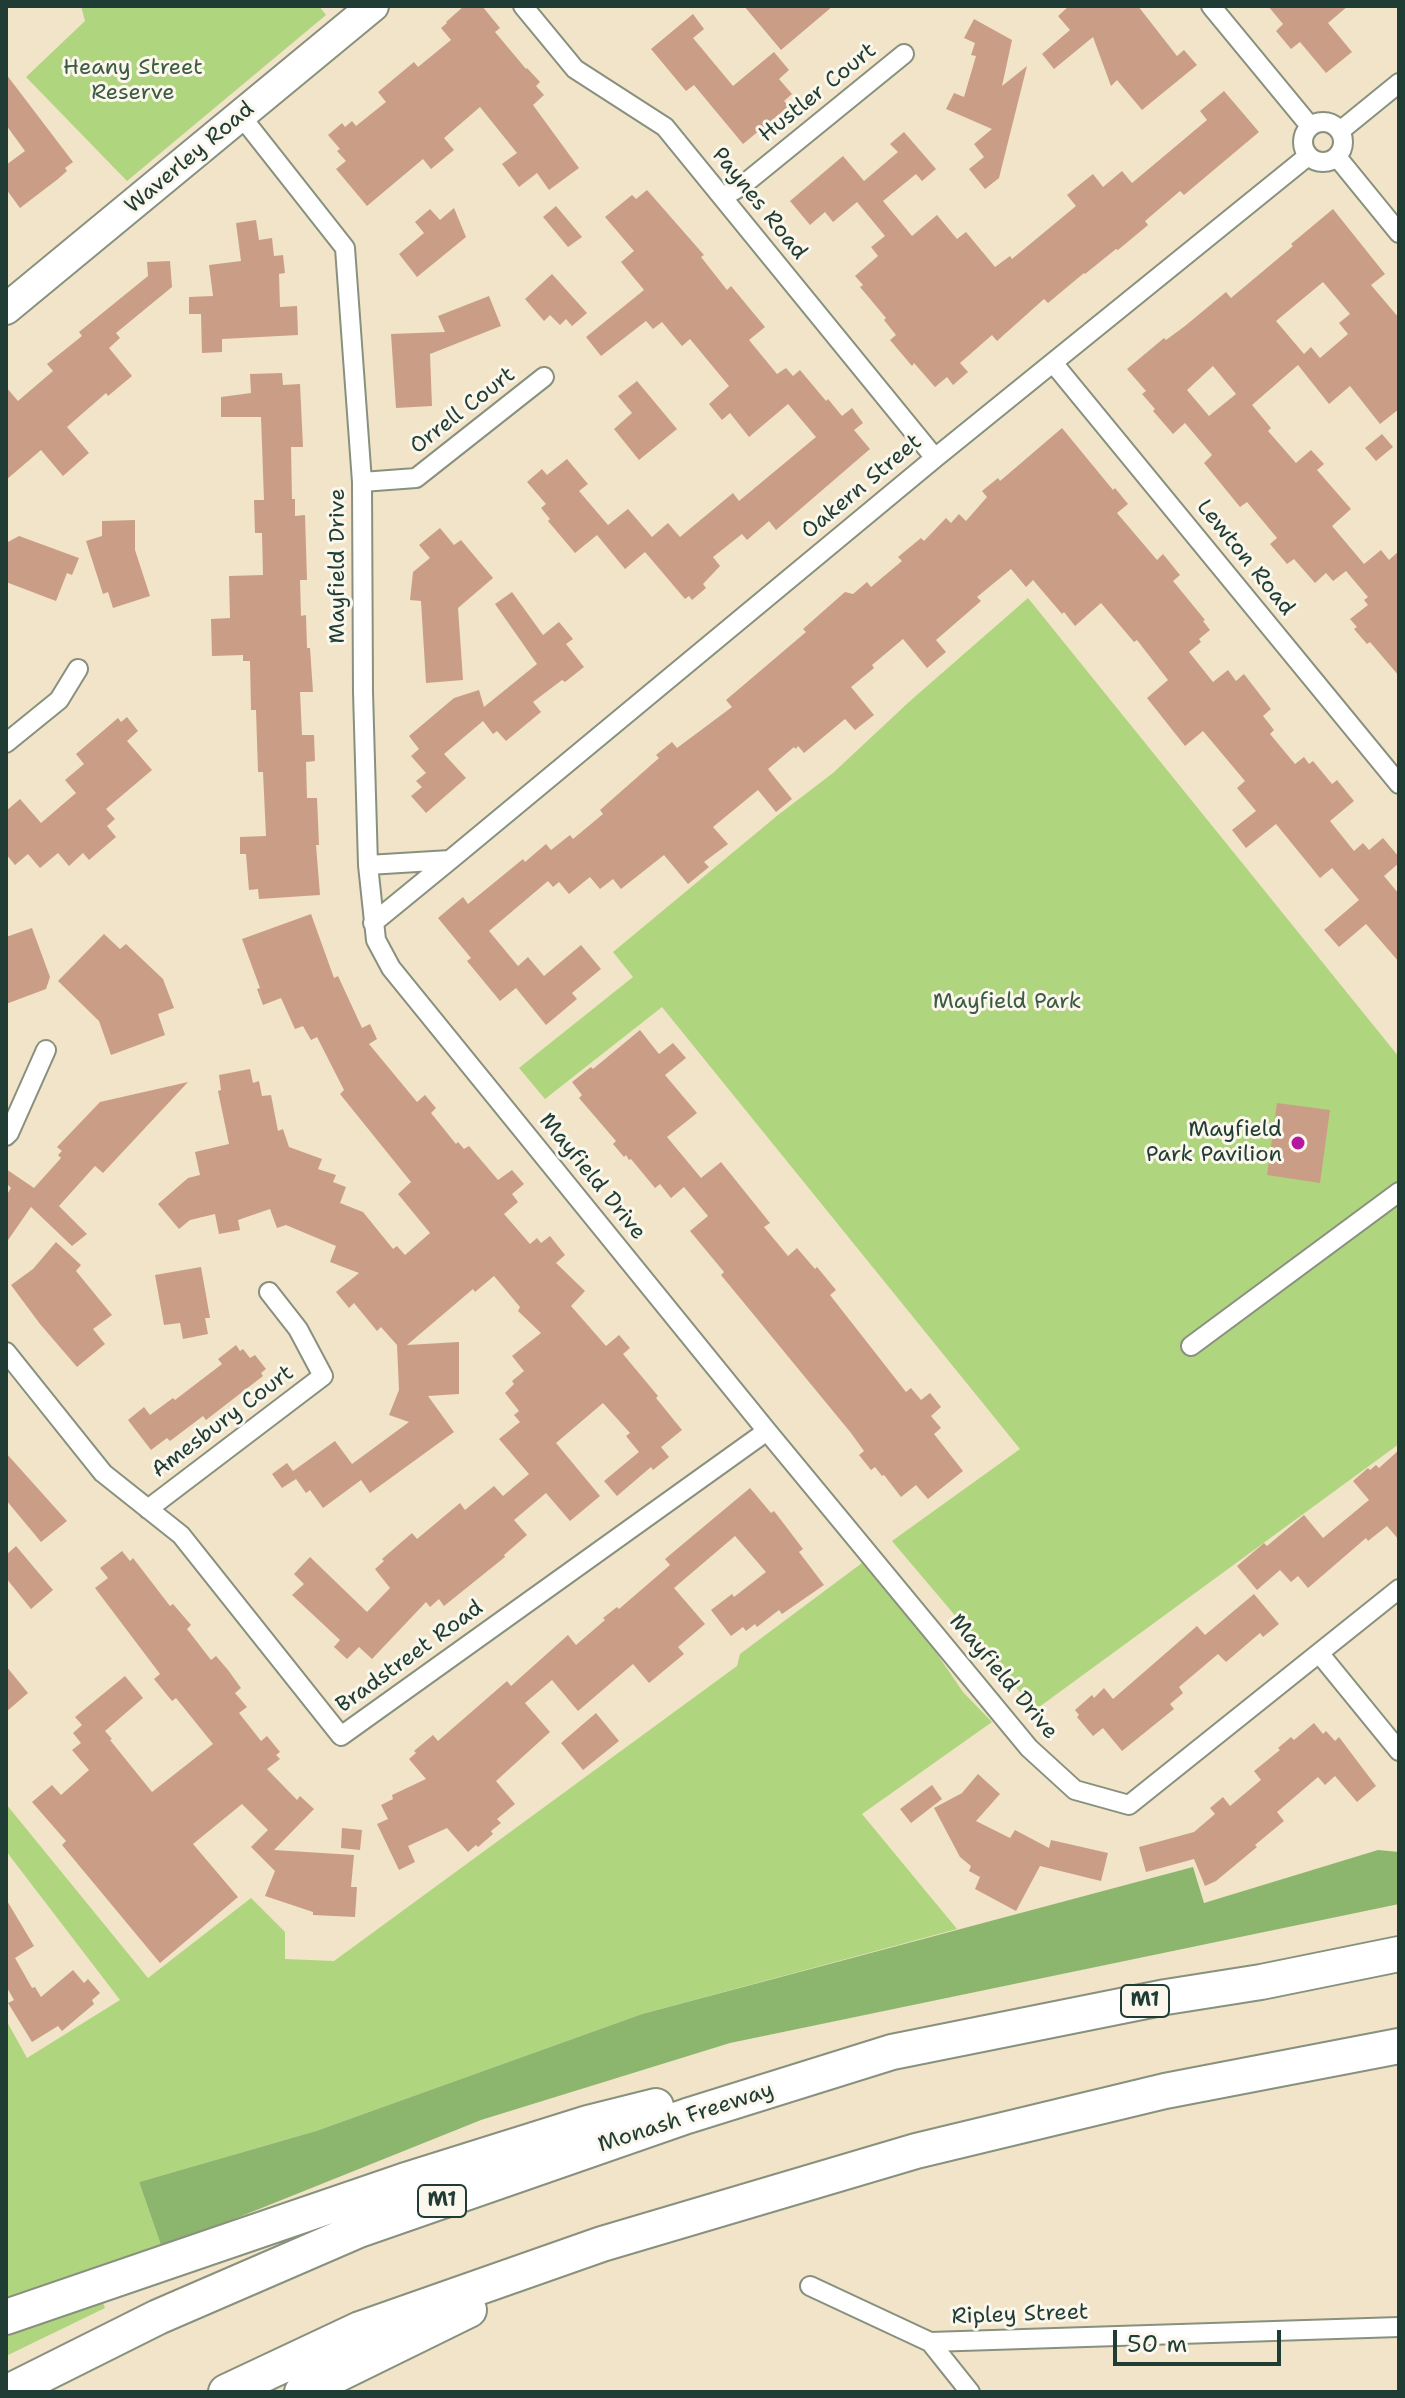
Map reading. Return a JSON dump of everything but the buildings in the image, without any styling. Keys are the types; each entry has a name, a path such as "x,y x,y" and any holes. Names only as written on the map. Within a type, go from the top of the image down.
{"highway":[{"name":"Monash Freeway","path":"8,2392 158,2317 359,2230 687,2116 892,2052 1399,1954"},
{"path":"226,2392 360,2329 602,2244 916,2151 1165,2091 1399,2046"},
{"path":"6,2317 403,2181 588,2123 892,2052"},
{"path":"302,2392 602,2244"}],"main road":[{"name":"Waverley Road","path":"6,309 373,6"}],"street":[{"name":"Paynes Road","path":"523,6 575,69 665,127 935,458"},
{"path":"1211,6 1310,126"},
{"name":"Hustler Court","path":"723,197 743,185 904,54"},
{"path":"1340,131 1399,83"},
{"name":"Mayfield Drive","path":"241,116 345,248 362,482 368,865 376,940 391,968 1029,1748 1075,1790 1129,1805 1399,1589"},
{"path":"1323,121 1340,131 1343,145 1337,157 1324,162 1308,156 1303,136 1310,126 1323,121"},
{"name":"Oakern Street","path":"373,923 935,458 1308,156"},
{"path":"1337,157 1399,233"},
{"name":"Lewton Road","path":"1054,364 1399,784"},
{"name":"Orrell Court","path":"362,482 416,478 544,377"},
{"path":"6,743 59,700 78,669"},
{"path":"368,865 450,860"},
{"path":"6,1136 46,1050"},
{"path":"1191,1346 1399,1192"},
{"name":"Amesbury Court","path":"148,1509 323,1376 298,1329 269,1292"},
{"name":"Bradstreet Road","path":"6,1352 103,1473 181,1535 341,1736 767,1431"},
{"path":"1319,1653 1399,1751"},
{"path":"810,2286 930,2342 970,2392"},
{"name":"Ripley Street","path":"930,2342 1399,2327"}],"green space":[{"name":"Heany Street Reserve","path":"81,6 319,6 326,15 127,181 26,77 85,21"},
{"name":"Mayfield Park","path":"1028,598 1399,1057 1399,1444 1035,1710 892,1541 1020,1449 662,1007 545,1099 519,1068 633,977 613,952 833,773"},
{"path":"862,1563 931,1645 963,1692 992,1722 862,1814 957,1929 642,2014 316,2131 139,2182 162,2248 6,2297 6,2020 27,2058 120,2000 6,1851 6,1804 148,1978 251,1898 285,1932 285,1959 334,1961 737,1666 740,1654"},
{"path":"1378,1850 1399,1852 1399,1904 730,2043 481,2120 162,2248 139,2182 316,2131 642,2014 1193,1867 1204,1903"},
{"path":"101,2298 105,2308 6,2356 6,2330"}],"place":[{"name":"Mayfield Park Pavilion","path":"1298,1143"}]}
